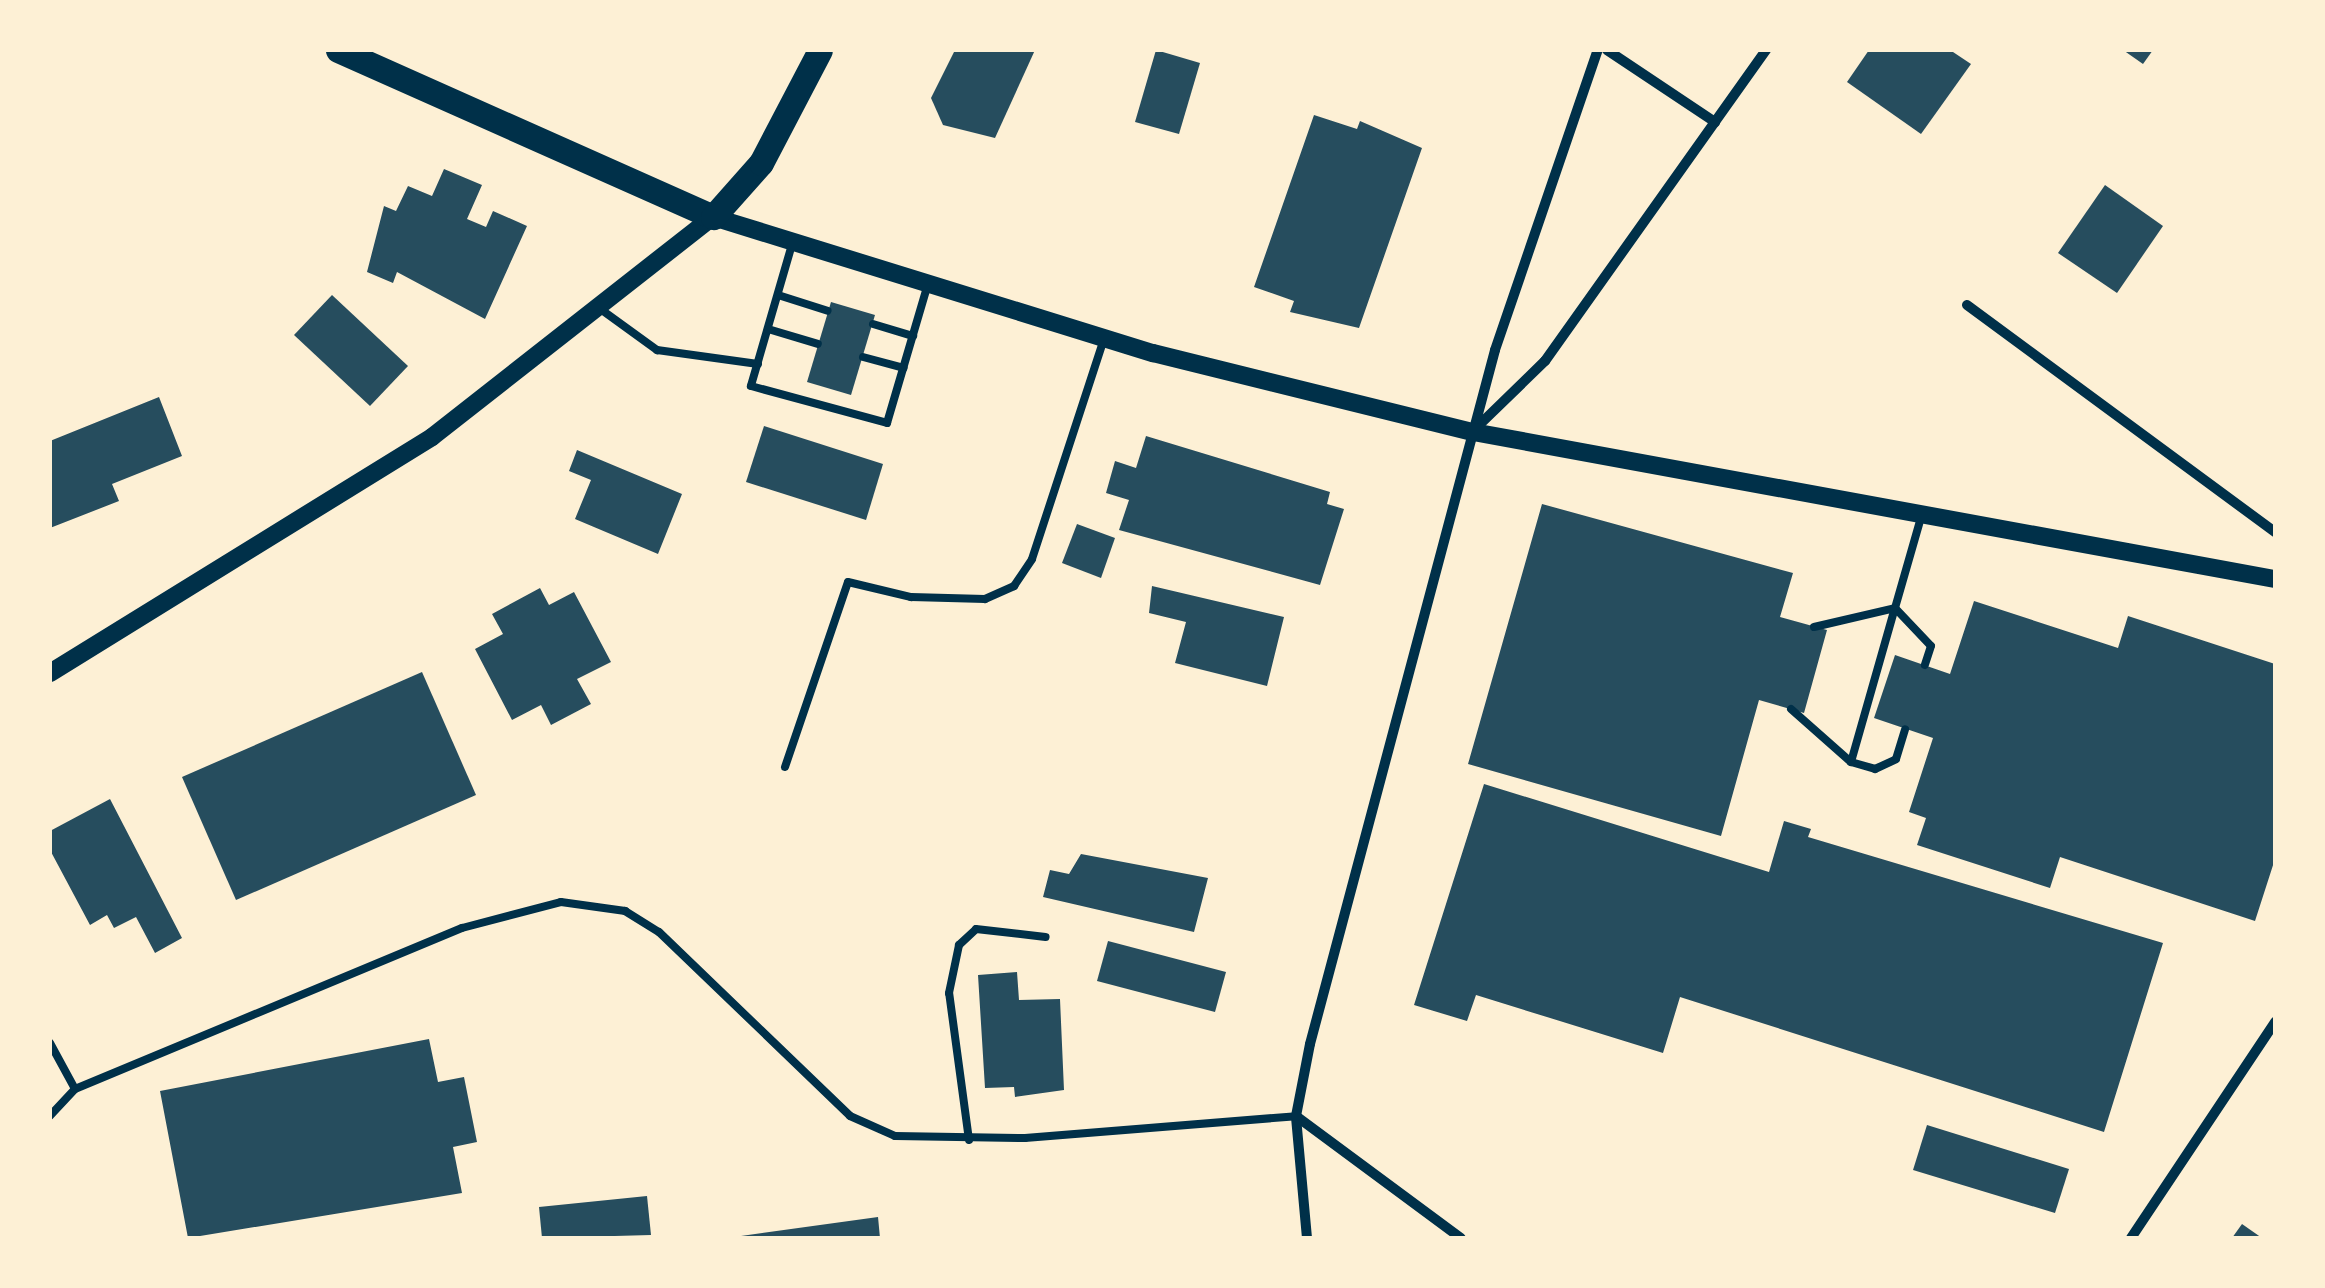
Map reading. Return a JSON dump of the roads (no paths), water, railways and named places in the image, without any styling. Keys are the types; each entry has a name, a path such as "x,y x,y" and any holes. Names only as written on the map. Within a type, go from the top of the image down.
{"main road":[{"path":"338,50 713,217 761,164 820,50"}],"street":[{"path":"1307,1238 1296,1116 1472,432 1598,50"},
{"path":"1607,50 1716,122"},
{"path":"1472,432 1545,360 1766,50"},
{"path":"50,674 432,437 713,217 1104,339 1472,432 2275,580"},
{"path":"1966,305 2275,532"},
{"path":"2131,1238 2275,1022"},
{"path":"1296,1116 1461,1238"}],"lane":[{"path":"793,242 752,386 887,423 928,283"},
{"path":"778,295 828,311"},
{"path":"600,308 656,350 758,364"},
{"path":"873,324 913,336"},
{"path":"768,328 818,344"},
{"path":"785,767 848,582 911,597 985,599 1014,586 1032,560 1104,339"},
{"path":"863,357 904,368"},
{"path":"1851,762 1922,514"},
{"path":"1814,626 1895,608"},
{"path":"1895,608 1931,646 1925,665"},
{"path":"1791,709 1851,762 1875,768 1896,760 1905,729"},
{"path":"50,1116 75,1089 502,917 561,902 625,910 850,1116 896,1136 969,1140 1296,1116"},
{"path":"969,1140 950,994 959,945 976,929 1046,937"},
{"path":"50,1043 75,1089"}]}
